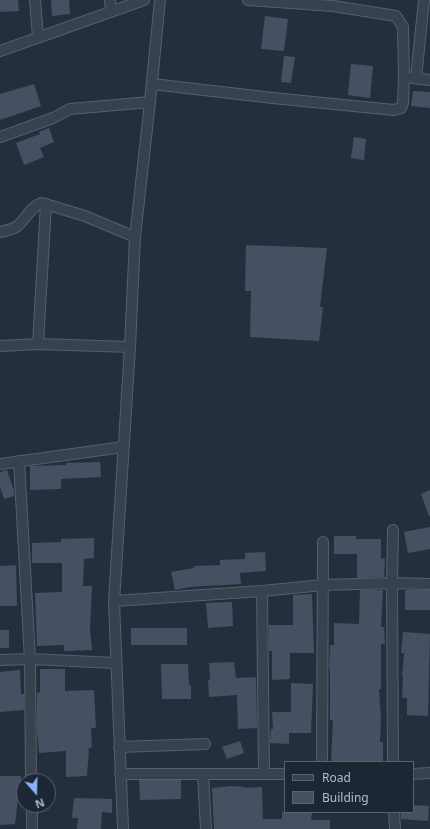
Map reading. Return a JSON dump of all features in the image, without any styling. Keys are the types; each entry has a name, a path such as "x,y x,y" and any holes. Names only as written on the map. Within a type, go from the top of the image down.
{"street":[{"path":"35,0 38,37"},
{"path":"110,0 111,12"},
{"path":"0,51 144,0"},
{"path":"123,829 114,601 130,347 135,237 160,0"},
{"path":"152,84 394,110 401,108 403,103 404,77 403,26 396,16 334,3 248,0"},
{"path":"416,78 424,0"},
{"path":"404,77 430,80"},
{"path":"0,137 53,118 70,109 150,102"},
{"path":"0,232 17,226 38,204 42,203 85,216 135,237"},
{"path":"38,344 46,204"},
{"path":"0,346 38,344 130,347"},
{"path":"0,464 123,448"},
{"path":"19,462 30,659 31,773"},
{"path":"393,530 393,761"},
{"path":"322,761 323,542"},
{"path":"114,601 262,591 323,585 430,584"},
{"path":"262,591 264,774"},
{"path":"0,660 30,659 116,663"},
{"path":"119,748 205,744"},
{"path":"414,774 430,773"},
{"path":"120,774 284,774"},
{"path":"203,775 206,829"},
{"path":"32,813 32,829"},
{"path":"394,813 395,829"}],"building":[{"path":"0,0 18,0 19,11 0,12"},
{"path":"51,0 69,0 70,14 52,16"},
{"path":"265,16 288,19 284,51 261,49"},
{"path":"284,56 295,57 291,83 281,82"},
{"path":"351,64 373,66 370,98 348,95"},
{"path":"34,84 41,106 0,120 0,94"},
{"path":"413,91 430,92 430,108 411,106"},
{"path":"49,128 54,142 40,148 44,157 24,165 16,143 40,134 39,132"},
{"path":"354,137 366,139 364,160 351,158"},
{"path":"246,245 327,248 320,307 323,307 319,341 250,337 251,291 245,291"},
{"path":"100,462 101,477 61,479 61,489 30,490 30,466"},
{"path":"7,470 14,491 14,496 4,499 0,487 0,472"},
{"path":"430,490 430,516 429,516 421,494"},
{"path":"430,527 430,549 408,553 404,532"},
{"path":"334,536 356,536 356,539 381,539 381,558 385,559 384,577 357,578 357,554 334,554"},
{"path":"94,538 94,558 84,559 83,586 92,586 90,630 92,650 64,651 64,645 37,646 35,593 62,592 62,563 32,563 32,543 61,542 61,539"},
{"path":"265,552 266,571 240,573 241,584 189,587 175,590 171,572 194,568 194,566 220,565 220,560 245,559 245,553"},
{"path":"16,565 17,606 0,606 0,566"},
{"path":"360,590 383,590 381,627 384,627 385,644 381,644 381,689 379,689 381,717 380,742 383,742 383,761 331,761 333,720 330,720 329,668 330,645 334,645 334,623 359,624"},
{"path":"405,590 430,590 430,610 405,610"},
{"path":"312,594 314,653 290,653 290,679 272,680 272,651 269,651 269,625 293,625 293,595"},
{"path":"232,602 233,626 208,628 206,603"},
{"path":"131,628 187,628 187,645 131,645"},
{"path":"0,630 9,630 9,648 0,648"},
{"path":"403,632 430,634 428,716 407,715 407,698 402,698 404,653 401,653"},
{"path":"234,662 236,678 256,677 257,728 238,729 237,695 209,697 209,663"},
{"path":"161,664 188,664 191,699 162,699"},
{"path":"40,669 65,669 65,691 94,690 96,728 91,728 92,747 89,748 87,776 66,777 66,751 39,753 37,730 37,693 40,692"},
{"path":"20,670 21,694 24,694 24,710 0,712 0,672"},
{"path":"291,683 313,684 311,733 289,733 289,744 270,743 271,729 273,729 272,712 291,712"},
{"path":"240,741 244,753 227,759 222,747"},
{"path":"0,776 16,776 15,824 0,825"},
{"path":"139,780 181,780 181,799 140,800"},
{"path":"231,786 245,788 262,787 263,819 282,819 282,812 312,813 311,820 330,820 330,829 214,829 212,788"},
{"path":"74,798 112,799 112,813 102,812 101,829 77,829 78,818 72,818"},
{"path":"414,805 429,806 428,821 401,819 401,813 414,813"}]}
